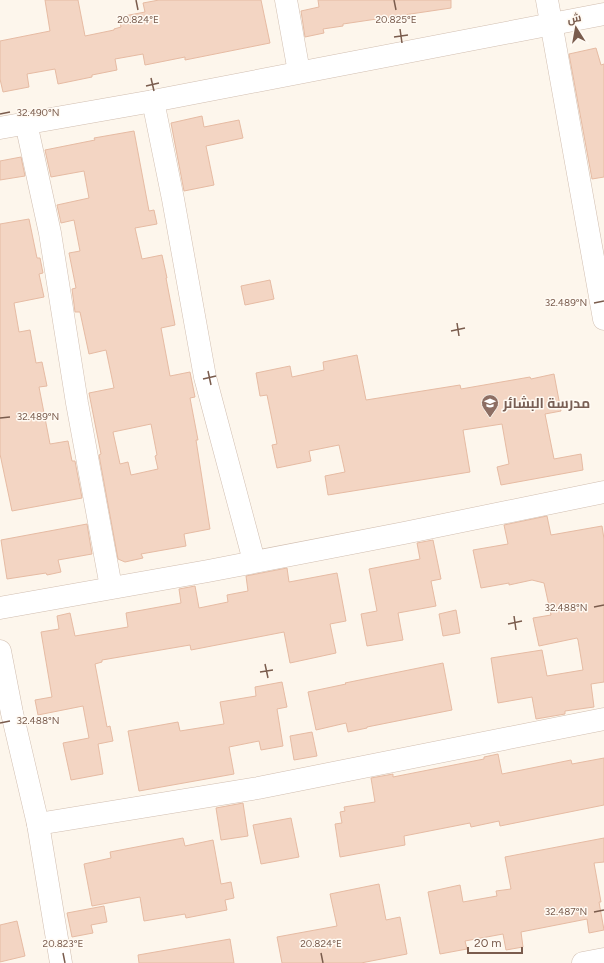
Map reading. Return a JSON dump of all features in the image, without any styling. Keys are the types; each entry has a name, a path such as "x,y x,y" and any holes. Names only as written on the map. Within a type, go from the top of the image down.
{"street":[{"path":"286,0 299,72"},
{"path":"547,0 604,319"},
{"path":"0,128 153,101 604,14"},
{"path":"153,101 173,199 205,376 254,561"},
{"path":"26,123 50,233 77,403 111,587"},
{"path":"0,608 111,587 208,571 604,492"},
{"path":"0,651 12,713 38,824 61,963"},
{"path":"38,824 258,788 604,719"},
{"path":"583,963 604,959"}],"building":[{"path":"45,0 78,0 85,36 114,30 121,27 119,17 145,12 143,3 159,0 261,0 270,43 185,60 185,57 145,65 143,54 115,59 117,70 58,84 55,69 27,74 29,87 3,92 0,79 0,41 50,31"},
{"path":"318,0 451,0 451,8 343,24 343,26 323,29 324,33 305,37 301,11 319,7"},
{"path":"596,48 601,65 604,64 604,177 592,179 569,54"},
{"path":"202,116 204,127 239,120 243,138 206,146 214,185 184,191 171,123"},
{"path":"134,131 149,211 154,210 157,224 135,228 142,259 162,255 175,325 161,328 170,376 190,372 195,397 190,398 198,440 196,440 210,529 184,534 186,546 141,554 143,558 125,562 118,559 99,455 101,454 89,393 114,388 106,350 89,354 80,312 75,312 72,289 76,288 69,253 80,251 74,220 61,223 57,205 89,198 84,171 51,177 45,150 95,140 94,138","holes":["151,424 157,455 155,456 158,469 131,475 128,462 120,464 113,432"]},
{"path":"21,157 25,176 0,180 0,161"},
{"path":"29,219 37,258 40,258 43,273 39,274 44,297 14,303 19,332 30,330 36,363 42,362 47,386 39,387 50,444 68,441 72,461 75,461 82,498 12,511 0,454 0,224"},
{"path":"270,280 274,299 245,305 241,286"},
{"path":"357,355 366,400 460,385 461,389 530,377 531,379 554,374 561,411 545,414 554,459 581,454 583,470 501,485 497,467 509,464 502,424 463,430 470,472 328,495 325,476 345,472 339,445 309,451 311,461 277,468 272,445 277,444 267,395 260,396 256,373 290,366 292,377 324,370 323,362"},
{"path":"547,516 551,535 602,526 604,539 604,682 591,684 594,707 565,711 565,714 536,719 532,697 498,703 491,658 542,650 547,676 583,670 578,640 577,638 539,646 533,618 551,615 544,583 532,580 509,585 509,583 481,588 473,550 508,544 504,525"},
{"path":"87,524 92,554 58,560 61,572 7,579 1,540"},
{"path":"433,540 441,579 431,581 436,606 398,613 403,640 367,646 361,614 377,611 369,569 420,559 417,543"},
{"path":"287,568 289,582 337,573 346,621 330,624 336,653 290,663 284,632 191,650 190,645 102,660 102,662 95,664 107,727 110,726 113,741 98,744 103,774 71,780 63,743 89,738 83,706 38,715 35,700 52,697 41,632 59,629 57,616 70,613 75,636 128,627 126,613 181,603 179,589 195,586 199,608 228,602 227,595 248,591 246,576"},
{"path":"456,610 460,633 443,636 439,614"},
{"path":"443,663 452,710 348,732 346,723 316,730 308,692"},
{"path":"282,682 287,707 277,709 283,746 261,750 259,741 229,747 234,774 139,791 128,731 178,722 180,731 224,724 220,702 256,696 255,687"},
{"path":"312,732 317,756 294,760 290,736"},
{"path":"498,754 502,774 571,760 572,764 604,758 604,805 500,826 499,821 471,827 470,823 404,836 405,845 340,857 335,824 342,823 340,812 345,811 344,807 375,802 371,778 393,774 393,777 484,759 484,757"},
{"path":"243,803 248,836 221,840 216,808"},
{"path":"291,818 299,857 261,864 253,825"},
{"path":"183,838 185,846 213,840 221,884 231,882 234,898 225,900 227,910 186,918 185,914 144,921 140,897 92,906 84,864 111,858 110,852"},
{"path":"604,838 604,862 594,863 604,930 589,933 587,919 521,932 523,947 506,950 503,934 465,941 467,949 440,954 428,892 460,885 463,902 497,896 496,891 511,889 505,857"},
{"path":"379,884 386,920 400,917 407,954 361,963 282,963 277,937 337,926 330,894"},
{"path":"104,906 107,922 91,925 93,933 72,937 67,913"},
{"path":"17,921 25,956 0,962 0,925"},
{"path":"230,939 234,963 139,963 138,955"}],"place":[{"name":"مدرسة البشائر","path":"490,418"}]}
